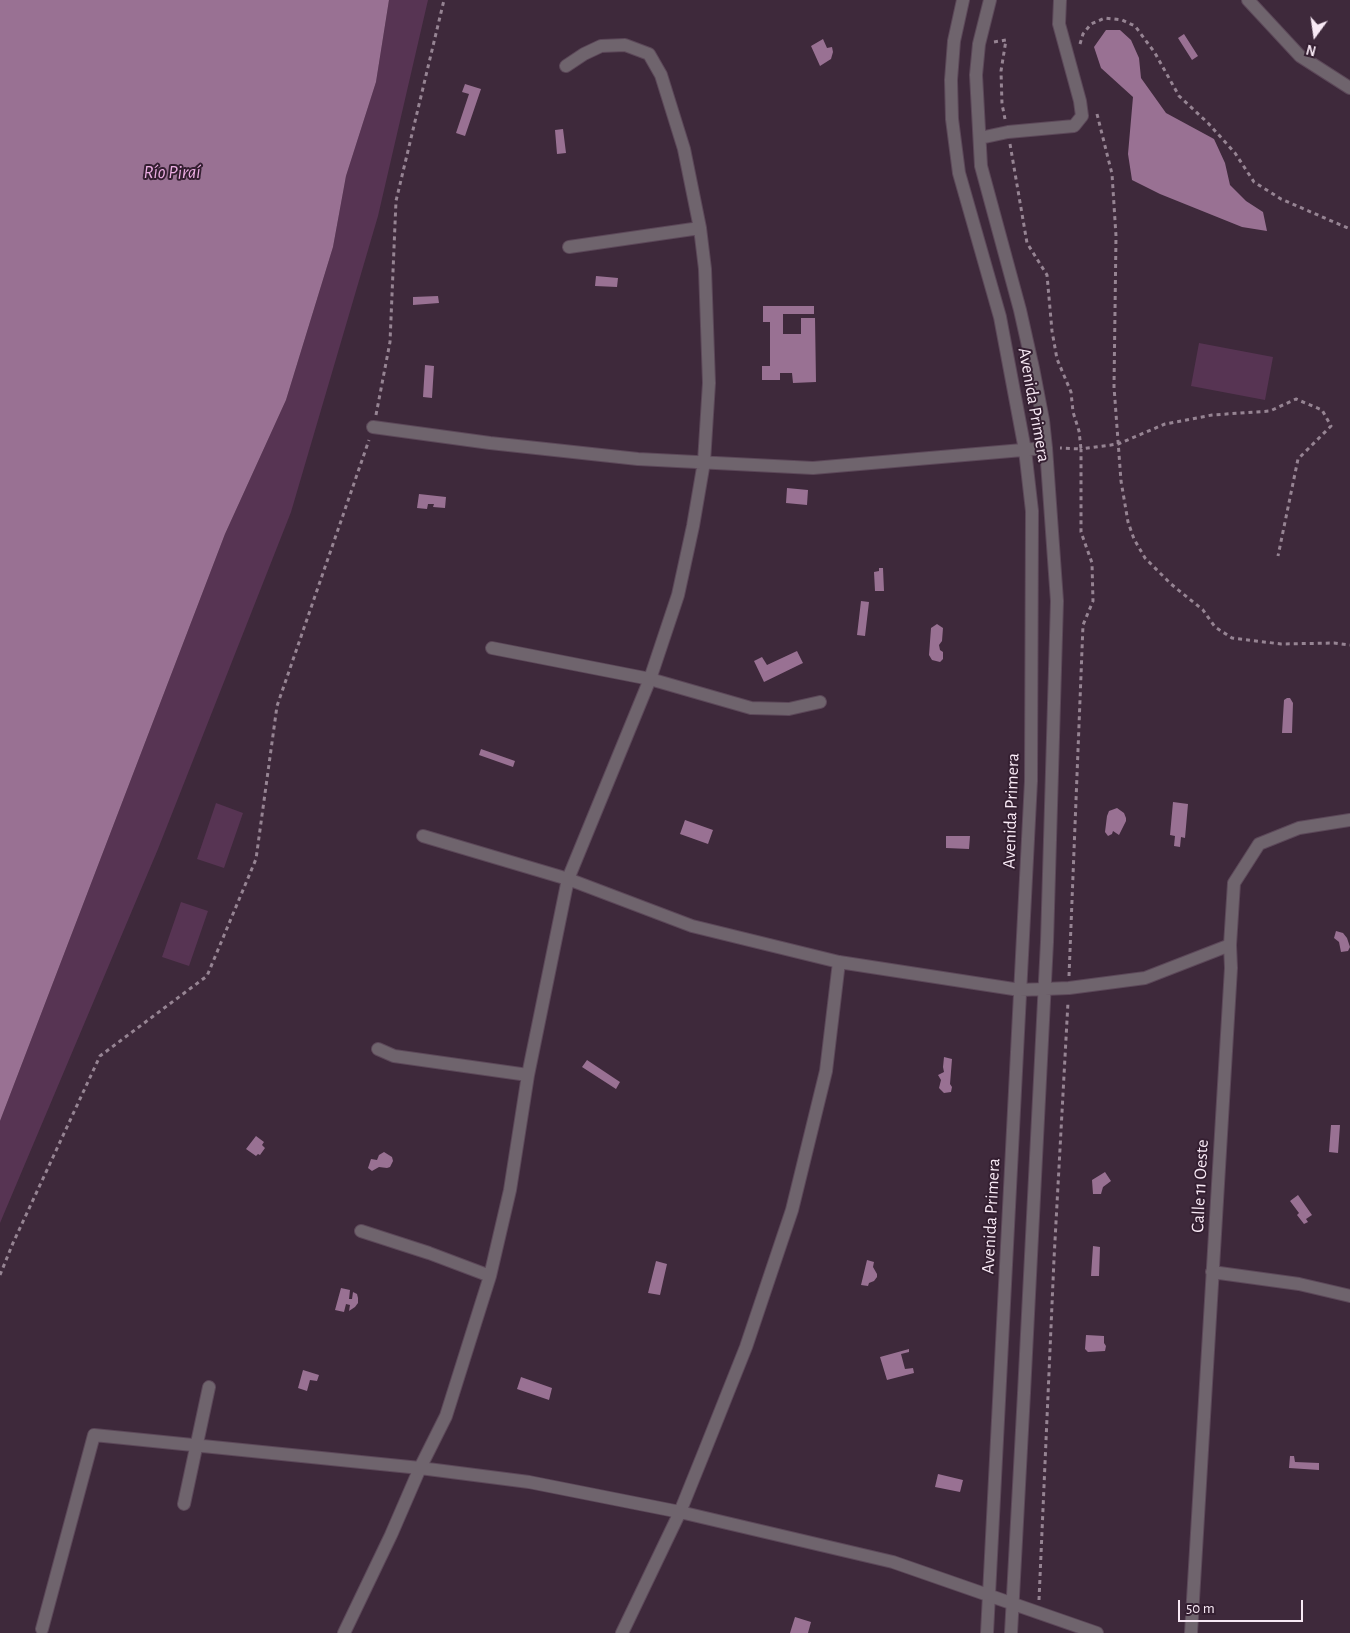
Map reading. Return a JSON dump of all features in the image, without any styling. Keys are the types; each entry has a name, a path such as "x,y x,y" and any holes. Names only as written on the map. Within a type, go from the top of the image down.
{"street":[{"name":"Avenida Primera","path":"963,0 954,41 951,80 952,119 959,173 1000,317 1025,450 1032,511 1031,781 987,1633"},
{"name":"Avenida Primera","path":"990,0 979,44 976,75 981,166 1020,310 1043,420 1057,601 1047,932 1011,1633"},
{"path":"980,138 1008,132 1074,126 1082,116 1080,101 1059,24 1060,0"},
{"path":"1248,0 1300,56 1350,88"},
{"path":"344,1633 446,1416 490,1276 510,1190 528,1075 568,879 650,679 678,594 693,526 704,462 709,383 705,269 700,228 684,150 661,75 649,54 625,46 601,46 566,66"},
{"path":"569,247 700,228"},
{"path":"374,427 638,460 813,468 1046,448"},
{"path":"492,648 650,679 751,708 789,709 820,702"},
{"name":"Calle 11 Oeste","path":"1191,1633 1231,968 1230,945 1234,883 1260,844 1299,828 1350,820"},
{"path":"423,836 568,879 692,926 839,962 1020,990 1069,988 1146,978 1230,945"},
{"path":"622,1633 680,1512 746,1347 792,1210 826,1071 839,962"},
{"path":"378,1049 394,1056 528,1075"},
{"path":"361,1231 429,1253 490,1276"},
{"path":"1212,1272 1298,1284 1350,1296"},
{"path":"184,1504 209,1387"},
{"path":"42,1629 94,1435 420,1468 529,1482 680,1512 893,1562 989,1596 1013,1602 1097,1633"}],"path":[{"path":"0,1275 100,1056 207,976 256,859 277,706 374,427 390,342 396,201 444,0"},
{"path":"1078,52 1083,34 1091,24 1105,18 1122,20 1135,26 1156,53 1179,96 1236,153 1254,182 1281,199 1350,228"},
{"path":"979,44 1006,40 1001,71 1002,96 1027,243 1046,275 1057,359 1071,392 1073,412 1079,432 1082,449 1081,532 1092,563 1093,601 1083,625 1069,988 1054,1260 1039,1612"},
{"path":"1095,109 1112,174 1116,236 1114,387 1122,481 1128,522 1134,539 1145,558 1171,584 1203,610 1215,627 1232,638 1281,644 1334,643 1350,645"},
{"path":"1046,448 1082,449 1118,444 1165,424 1212,415 1270,411 1296,400 1322,410 1331,426 1298,460 1278,556"}],"shaded area":[{"path":"389,0 428,0 378,216 291,512 158,849 0,1223 0,1121 225,534 286,400 333,247 346,176 376,82"},
{"path":"1199,343 1273,357 1265,400 1191,386"},
{"path":"216,803 243,813 224,868 197,859"},
{"path":"181,902 208,911 189,966 162,957"}],"water":[{"name":"Río Piraí","path":"0,0 389,0 376,82 346,176 333,247 286,400 225,534 0,1121"},
{"path":"1106,30 1120,30 1131,40 1139,58 1141,78 1166,113 1214,139 1225,163 1230,185 1246,201 1263,212 1267,231 1242,227 1160,194 1132,180 1128,154 1133,97 1101,68 1094,47"},
{"path":"1184,34 1198,56 1192,60 1178,38"},
{"path":"823,39 827,48 832,47 833,52 831,59 820,66 811,46"},
{"path":"465,84 481,89 465,136 456,133 469,94 462,92"},
{"path":"563,129 566,153 557,154 555,130"},
{"path":"596,276 618,278 617,287 595,286"},
{"path":"438,296 439,303 413,305 413,297"},
{"path":"763,306 814,306 814,314 783,314 783,334 801,334 801,318 815,318 816,382 793,383 792,373 780,373 780,380 762,380 762,366 770,366 770,322 763,322"},
{"path":"425,365 434,366 432,398 423,397"},
{"path":"787,488 808,490 807,505 786,503"},
{"path":"419,494 446,497 445,508 433,507 434,504 428,504 427,509 417,508"},
{"path":"879,568 883,568 884,591 875,591 874,572 879,571"},
{"path":"861,601 869,602 865,636 857,635"},
{"path":"937,624 943,628 942,641 939,645 940,650 943,652 943,659 940,662 932,660 929,655 931,628"},
{"path":"797,651 803,663 764,682 754,661 762,657 767,665"},
{"path":"1290,698 1293,703 1292,733 1282,733 1284,700"},
{"path":"481,749 515,761 513,767 479,755"},
{"path":"1173,802 1188,804 1185,838 1181,837 1180,847 1174,846 1175,836 1170,835"},
{"path":"1117,808 1124,813 1126,821 1119,835 1113,831 1108,836 1105,832 1107,816 1109,811"},
{"path":"685,820 713,830 708,844 680,834"},
{"path":"946,836 970,836 969,849 946,848"},
{"path":"1336,931 1343,933 1347,938 1350,947 1348,951 1341,952 1339,942 1334,938"},
{"path":"944,1057 952,1059 950,1084 952,1087 951,1092 944,1093 939,1088 941,1080 938,1075 944,1072"},
{"path":"587,1060 620,1082 616,1089 582,1067"},
{"path":"1331,1125 1340,1125 1338,1153 1329,1152"},
{"path":"256,1136 264,1142 262,1145 265,1148 260,1155 256,1156 246,1149"},
{"path":"384,1152 392,1157 393,1161 390,1167 379,1167 372,1171 368,1168 371,1159 377,1160 379,1155"},
{"path":"1105,1172 1111,1181 1103,1187 1101,1194 1093,1194 1092,1180"},
{"path":"1298,1195 1312,1215 1306,1219 1308,1222 1304,1224 1290,1201"},
{"path":"1093,1246 1100,1247 1099,1276 1091,1276"},
{"path":"867,1260 874,1262 873,1267 877,1274 874,1281 869,1283 868,1286 861,1285"},
{"path":"656,1261 667,1264 660,1295 648,1293"},
{"path":"341,1288 350,1290 349,1299 352,1299 353,1292 357,1294 358,1303 349,1311 350,1305 346,1304 344,1312 335,1310"},
{"path":"1086,1335 1104,1336 1105,1351 1088,1352 1085,1349"},
{"path":"909,1349 909,1352 901,1354 905,1369 913,1368 914,1373 887,1380 880,1357"},
{"path":"303,1370 319,1375 317,1381 310,1380 307,1391 298,1388"},
{"path":"521,1377 552,1388 549,1400 517,1389"},
{"path":"1290,1456 1294,1456 1295,1462 1319,1463 1319,1470 1289,1468"},
{"path":"938,1474 963,1480 960,1492 935,1487"},
{"path":"795,1617 811,1622 808,1633 790,1633"}]}
